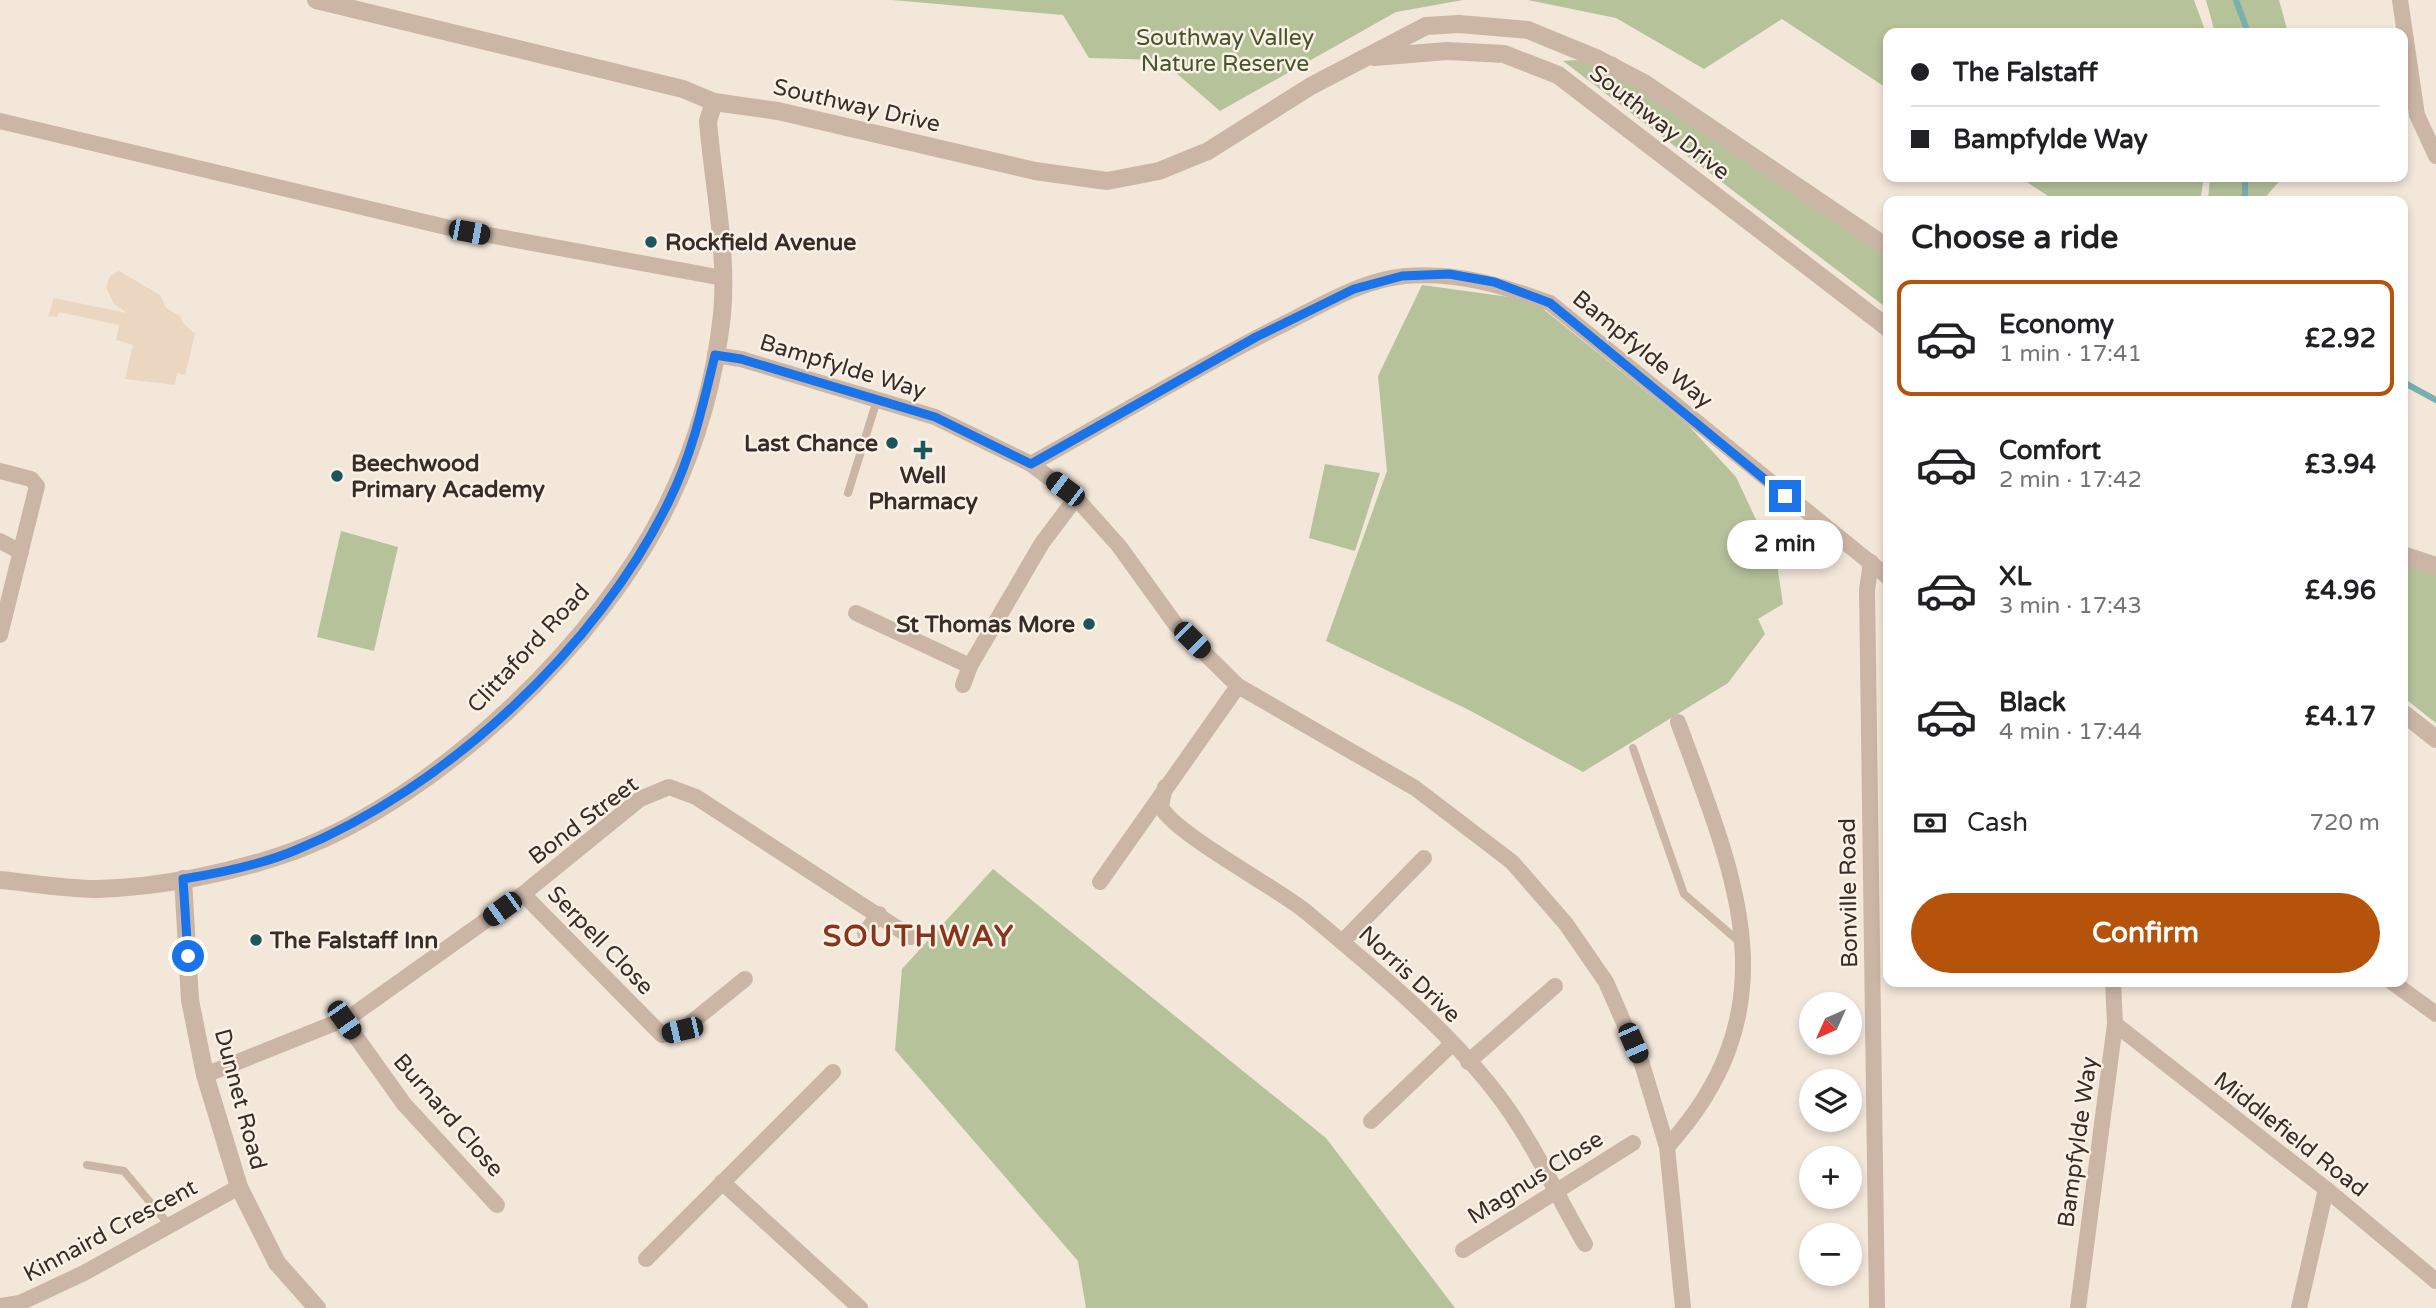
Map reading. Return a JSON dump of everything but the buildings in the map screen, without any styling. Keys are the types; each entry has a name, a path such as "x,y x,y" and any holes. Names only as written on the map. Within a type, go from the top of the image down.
{"street":[{"name":"Southway Drive","path":"316,0 683,89 715,102 778,111 1035,171 1107,181 1159,171 1208,150 1311,86 1426,26 1459,24 1528,30 1596,58 1644,83 1883,245"},
{"path":"2400,0 2404,28"},
{"name":"Southway Drive","path":"1367,58 1447,51 1504,54 1558,75 1883,324"},
{"path":"2408,54 2417,115 2436,156"},
{"name":"Clittaford Road","path":"0,880 97,889 183,879 295,851 391,801 464,749 532,687 607,600 636,561 662,513 693,443 715,355 723,278 708,121 715,102"},
{"path":"0,121 450,228 723,278"},
{"name":"Bampfylde Way","path":"1031,464 1256,337 1354,289 1402,276 1449,274 1494,282 1550,303 1766,481 1883,573"},
{"name":"Bampfylde Way","path":"715,355 741,359 935,417 1031,464 1076,498 1119,546 1177,625 1238,686 1415,788 1512,862 1566,924 1606,982 1642,1064 1667,1147 1683,1308"},
{"path":"0,471 31,479 37,486 0,635"},
{"path":"963,685 970,666 1042,543 1076,498"},
{"path":"0,541 21,552"},
{"path":"2408,557 2436,566"},
{"name":"Bonville Road","path":"1871,562 1867,590 1877,1308"},
{"path":"856,613 970,666"},
{"path":"1100,882 1238,686"},
{"path":"2408,717 2436,738"},
{"path":"1667,1147 1688,1124 1717,1077 1741,1004 1744,946 1737,893 1678,722"},
{"name":"Bond Street","path":"205,1075 344,1020 523,894 640,799 669,787 696,797 911,937"},
{"name":"Norris Drive","path":"1165,787 1161,806 1174,824 1284,894 1342,942 1468,1062 1501,1099 1532,1144 1585,1244"},
{"path":"1342,942 1424,858"},
{"name":"Dunnet Road","path":"183,879 190,1000 205,1075 240,1187 277,1264 317,1308"},
{"name":"Serpell Close","path":"523,894 662,1035 682,1030 746,979"},
{"path":"865,933 878,914"},
{"path":"1468,1062 1555,986"},
{"name":"Bampfylde Way","path":"2078,1308 2116,1024 2113,987"},
{"path":"2399,987 2436,1014"},
{"name":"Burnard Close","path":"344,1020 404,1104 497,1205"},
{"name":"Middlefield Road","path":"2116,1024 2326,1189 2436,1281"},
{"path":"1371,1121 1451,1044"},
{"path":"646,1259 834,1072"},
{"name":"Magnus Close","path":"1463,1250 1633,1143"},
{"path":"722,1182 860,1308"},
{"name":"Kinnaird Crescent","path":"0,1306 20,1305 240,1187"},
{"path":"2299,1308 2326,1189"}],"lane":[{"path":"848,493 877,400"},
{"path":"1633,748 1684,894 1744,946"},
{"path":"87,1165 124,1171 170,1226"}],"green space":[{"name":"Southway Valley Nature Reserve","path":"892,0 1463,0 1396,12 1220,111 1161,60 1089,58 1063,15"},
{"path":"1528,0 2194,0 2204,28 1883,28 1883,86 1782,19 1704,69 1616,18"},
{"path":"2206,0 2279,0 2287,28 2214,28"},
{"path":"1615,57 1883,247 1883,305 1563,61"},
{"path":"2027,182 2203,182 2201,196 2048,196"},
{"path":"2210,182 2279,182 2266,196 2208,196"},
{"path":"1422,285 1532,300 1688,425 1736,477 1777,564 1783,604 1758,619 1765,634 1728,683 1583,772 1469,710 1326,641 1387,471 1378,376"},
{"path":"1325,464 1380,473 1355,551 1309,538"},
{"path":"341,531 398,547 374,651 317,637"},
{"path":"2408,566 2436,574 2436,723 2408,701"},
{"path":"993,869 1326,1138 1455,1308 1086,1308 1078,1261 895,1050 902,969"}],"shaded area":[{"path":"119,271 160,295 166,308 180,316 183,323 195,334 185,375 177,373 175,385 125,379 133,345 116,340 119,325 59,312 57,317 48,316 54,298 127,313 114,304 106,287 110,276"}],"waterway":[{"path":"2236,0 2246,28"},
{"path":"2244,196 2245,182"},
{"path":"2408,385 2436,400"}],"place":[{"name":"Rockfield Avenue","path":"651,242"},
{"name":"Last Chance","path":"892,443"},
{"name":"Well Pharmacy","path":"923,450"},
{"name":"Beechwood Primary Academy","path":"337,476"},
{"name":"St Thomas More","path":"1089,624"},
{"name":"The Falstaff Inn","path":"256,940"}],"district":[{"name":"SOUTHWAY","path":"919,936"}],"route":[{"path":"188,956 183,879 208,875 295,851 391,801 436,772 483,734 532,687 579,635 636,561 669,501 693,443 715,355 741,359 935,417 1031,464 1256,337 1354,289 1402,276 1449,274 1494,282 1550,303 1668,397 1785,496"}]}
